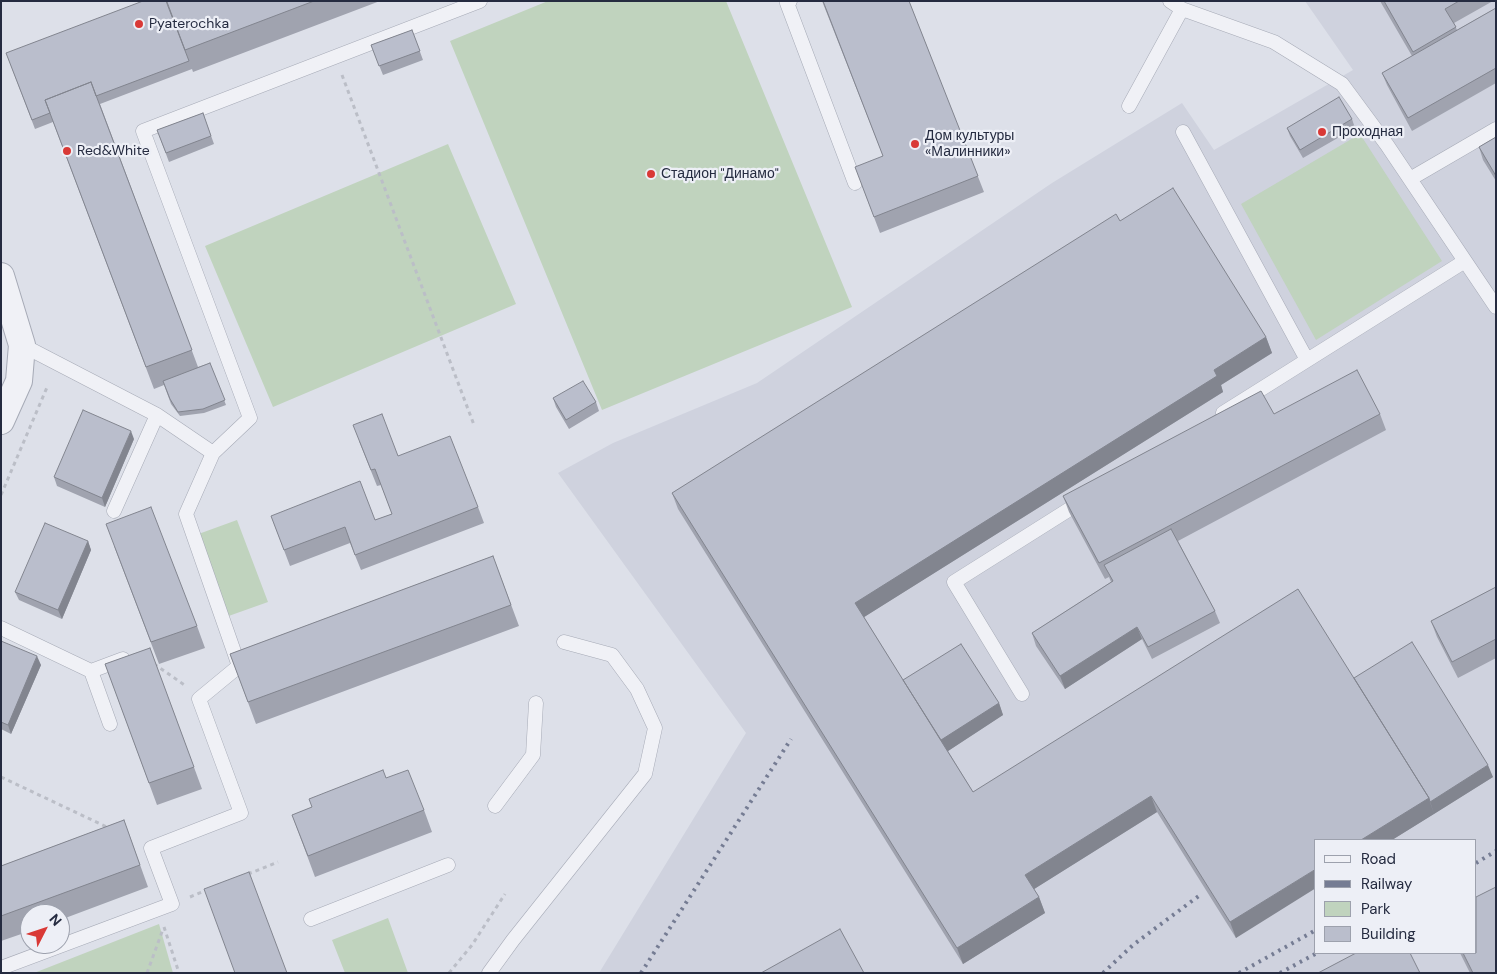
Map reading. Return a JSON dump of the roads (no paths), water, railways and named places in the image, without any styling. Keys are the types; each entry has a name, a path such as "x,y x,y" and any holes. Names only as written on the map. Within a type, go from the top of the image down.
{"street":[{"path":"1,421 19,381 22,345 3,288"}],"lane":[{"path":"1,968 172,904 151,848 241,813 199,699 239,666 186,514 214,453 250,418 143,131 480,1"},
{"path":"790,1 787,3 855,183"},
{"path":"1129,106 1176,5 1274,42 1342,84 1410,179 1496,307"},
{"path":"1410,179 1496,129"},
{"path":"1183,132 1307,360"},
{"path":"1214,418 1465,261"},
{"path":"22,345 157,415 214,453"},
{"path":"114,511 157,415"},
{"path":"1022,694 954,582 1097,492"},
{"path":"1,628 91,671 110,724"},
{"path":"489,973 645,774 655,728 637,689 612,655 564,642"},
{"path":"91,671 128,657"},
{"path":"495,806 533,755 536,703"},
{"path":"311,920 448,865"}],"railway":[{"path":"641,973 791,739"},
{"path":"1477,862 1496,851"},
{"path":"1103,973 1133,945 1200,895"},
{"path":"1239,973 1314,931"},
{"path":"1280,973 1315,954"}],"place":[{"name":"Pyaterochka","path":"139,24"},
{"name":"Проходная","path":"1322,132"},
{"name":"Дом культуры «Малинники»","path":"915,144"},
{"name":"Red&White","path":"67,151"},
{"name":"Стадион \"Динамо\"","path":"651,174"}]}
